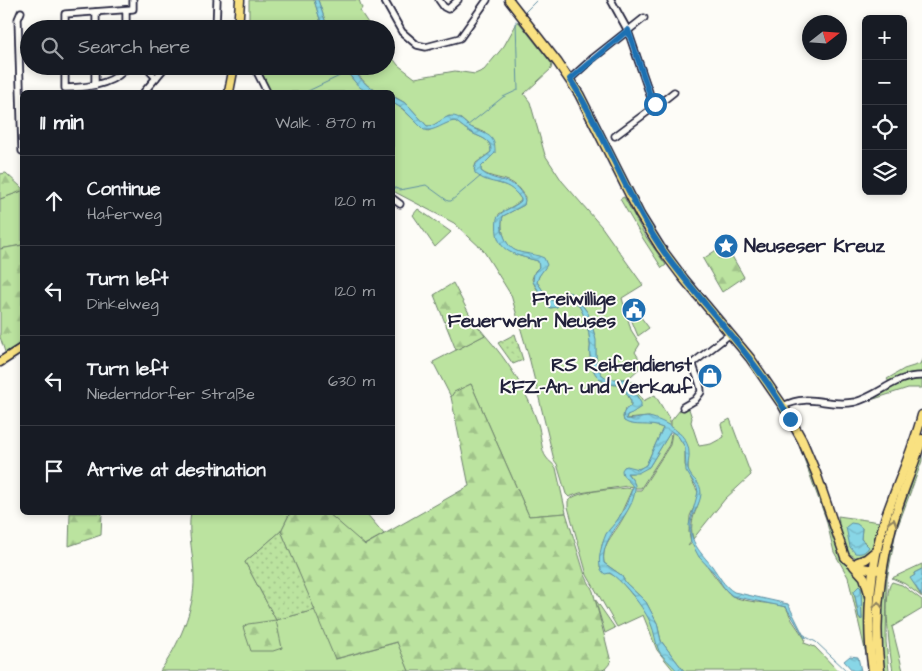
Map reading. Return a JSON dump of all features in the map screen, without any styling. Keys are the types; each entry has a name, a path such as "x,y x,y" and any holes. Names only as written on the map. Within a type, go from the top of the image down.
{"main road":[{"path":"239,20 240,0"},
{"path":"509,0 570,79 640,215 671,262 765,378 802,440 816,473 842,551 852,559 866,581 874,671"},
{"path":"229,90 232,75"},
{"path":"0,362 20,349"},
{"path":"880,671 877,632 878,549 886,516 914,444 922,415"},
{"path":"870,610 877,569 922,439"},
{"path":"854,562 866,559 878,549"},
{"path":"854,562 877,569"}],"street":[{"path":"65,20 65,14 133,8 133,0"},
{"path":"216,20 217,0"},
{"path":"384,0 402,32 417,44 426,47 460,38 487,0"},
{"path":"439,0 448,9 458,0"},
{"path":"611,0 628,30 651,98 655,104"},
{"path":"126,10 126,20"},
{"path":"20,90 18,19 21,12"},
{"path":"96,12 96,20"},
{"path":"570,79 644,18"},
{"path":"65,75 65,88 83,88 120,75"},
{"path":"95,85 96,75"},
{"path":"153,75 156,78"},
{"path":"146,90 158,75"},
{"path":"258,75 266,90"},
{"path":"655,104 659,104 674,92"},
{"path":"615,136 654,108 655,104"},
{"path":"395,200 400,204"},
{"path":"684,407 695,400 701,392 693,363 730,334"},
{"path":"783,406 802,399 836,404 855,402 871,396 903,378 922,376"}],"green space":[{"path":"249,0 314,0 320,20 249,20"},
{"path":"318,0 359,0 362,8 360,11 366,20 325,20"},
{"path":"518,21 552,64 551,69 524,94 530,102 545,155 562,181 601,226 643,285 622,298 631,330 640,344 635,352 643,365 629,378 643,401 655,395 670,420 670,426 649,417 626,419 627,415 640,401 626,379 608,379 600,372 597,364 593,328 589,316 580,301 567,292 553,301 548,298 537,282 546,265 544,260 534,255 521,253 509,246 503,231 503,216 524,205 525,197 514,184 481,171 481,167 495,153 484,132 470,127 461,119 449,116 432,126 427,126 407,104 395,97 395,90 375,90 366,84 359,75 395,75 395,61 415,78 455,71 475,74 484,70 504,46"},
{"path":"262,75 349,75 365,90 270,90"},
{"path":"395,104 428,131 455,121 490,144 491,152 476,163 474,170 492,181 510,187 521,199 521,201 499,214 498,236 501,243 511,252 538,261 539,267 532,279 550,308 557,307 567,296 579,306 588,328 591,362 595,374 609,384 622,385 631,401 631,406 625,409 624,421 663,428 644,467 639,469 624,467 633,487 627,486 580,493 569,497 566,494 554,460 530,361 511,295 483,250 454,223 395,192"},
{"path":"6,173 20,186 20,192 0,199 0,174"},
{"path":"20,192 20,245 0,249 0,199"},
{"path":"624,197 644,234 666,265 662,268 620,199"},
{"path":"418,209 451,232 435,247 413,215"},
{"path":"725,244 744,277 722,292 703,259"},
{"path":"20,245 20,345 6,355 0,337 0,249"},
{"path":"453,283 472,319 485,335 456,350 434,295"},
{"path":"640,316 649,328 638,336 631,319"},
{"path":"515,334 523,360 513,364 498,343"},
{"path":"485,335 509,366 534,412 544,454 556,468 566,513 529,516 471,384 455,392 451,397 433,362"},
{"path":"922,359 922,374 906,375 889,382 887,379 904,369 920,364"},
{"path":"922,378 922,388 908,388 868,401 900,383"},
{"path":"471,384 529,516 566,513 585,575 593,591 611,662 605,669 599,671 409,671 397,642 335,659 281,531 289,515 330,515 365,545 469,486 451,397 454,392"},
{"path":"688,406 699,446 711,444 724,437 721,424 730,419 751,475 725,499 693,539 693,520 698,505 699,491 688,472 688,447 680,434 671,427 671,421 680,410"},
{"path":"672,432 678,436 685,447 685,465 698,492 697,501 690,516 689,532 691,542 688,546 692,543 705,563 732,596 744,600 786,607 805,639 804,643 815,647 838,671 684,671 661,641 657,623 646,602 626,583 621,575 604,563 606,545 628,509 634,490 641,490 670,445"},
{"path":"669,434 671,435 669,445 641,488 635,488 632,479 627,473 649,467"},
{"path":"796,437 809,463 845,562 861,576 866,593 870,671 848,577 834,552 826,519","holes":["861,588 862,619 859,617 854,591"]},
{"path":"922,446 922,461 896,531 887,579 886,642 889,671 883,671 881,619 888,550 902,500"},
{"path":"632,489 618,520 607,533 602,545 600,568 618,578 644,609 677,671 674,671 657,650 643,615 617,627 587,575 568,507 568,501 579,495 595,491"},
{"path":"70,515 102,515 101,535 69,546"},
{"path":"191,515 289,515 281,531 245,562 276,620 315,610 336,659 398,642 409,671 160,671 179,639 192,602 194,570"},
{"path":"330,515 368,515 384,534 364,545"},
{"path":"838,516 880,522 871,553 858,559 848,553 836,525 839,523","holes":["862,528 861,539 867,544 848,538"]},
{"path":"281,531 315,610 276,620 245,562"},
{"path":"922,564 922,569 914,573 916,588 922,597 905,584 892,578"},
{"path":"892,582 902,585 922,600 922,609 892,627 903,671 893,671 890,652 887,611 889,588"},
{"path":"595,599 615,628 605,633"},
{"path":"276,620 282,648 273,651 251,651 243,627 248,624"}],"water":[{"path":"314,0 318,0 325,20 320,20"},
{"path":"349,75 357,75 374,90 366,90 358,85"},
{"path":"395,98 407,104 427,126 433,125 449,116 455,116 491,138 495,146 495,153 481,167 481,171 493,178 516,186 525,200 524,205 503,216 502,228 507,243 516,251 544,258 547,265 537,282 548,298 553,301 565,292 571,293 588,313 596,340 596,362 601,374 608,379 626,379 641,403 641,407 627,415 626,419 653,418 665,423 682,435 688,447 688,470 701,490 691,523 692,536 697,547 730,590 788,604 803,634 806,636 805,638 786,607 732,596 699,557 691,542 689,525 698,492 697,487 686,471 685,447 678,436 671,431 649,467 638,473 627,473 635,485 634,496 625,515 607,542 604,552 604,563 621,575 626,583 646,602 657,623 661,641 684,671 677,671 661,654 648,618 634,596 616,577 610,573 605,574 602,571 599,561 606,534 623,511 633,487 623,475 622,470 627,466 639,469 646,465 663,428 653,425 632,424 624,421 623,414 631,406 631,401 622,385 609,384 595,374 591,362 588,329 579,306 567,296 557,307 550,308 533,282 534,273 539,267 538,261 506,250 501,245 498,238 497,218 521,201 521,199 509,187 487,180 475,173 477,163 491,152 490,144 455,121 432,130 424,130 403,109 395,104"},
{"path":"851,523 857,524 862,528 861,539 869,547 863,553 855,553 850,547 846,527"},
{"path":"922,569 922,596 910,578 915,575 914,573"},
{"path":"859,586 861,588 862,620 859,617 854,591"},
{"path":"850,656 858,657 861,671 853,671 844,661"}],"waterway":[{"path":"525,12 537,0"},
{"path":"467,126 503,97 518,90 516,21"},
{"path":"310,90 342,75"},
{"path":"395,188 400,190 426,185 448,201 451,201 481,176"},
{"path":"806,637 816,642 847,671"}],"place":[{"name":"Neuseser Kreuz","path":"726,246"},
{"name":"Freiwillige Feuerwehr Neuses","path":"634,310"},
{"name":"RS Reifendienst KFZ-An- und Verkauf","path":"710,376"}],"route":[{"path":"655,104 651,98 628,30 570,79 640,215 660,247 684,279 750,358 765,378 790,419"}]}
